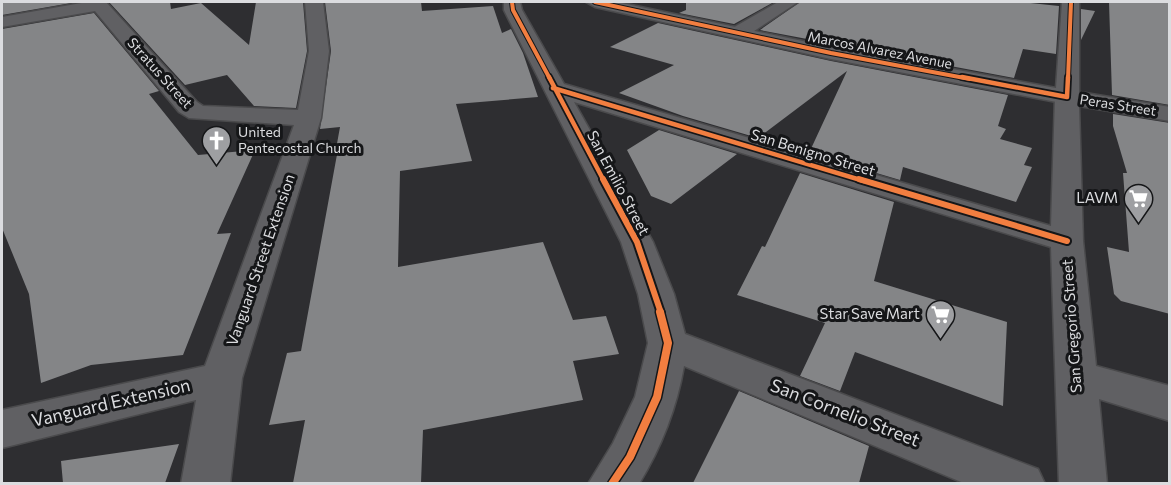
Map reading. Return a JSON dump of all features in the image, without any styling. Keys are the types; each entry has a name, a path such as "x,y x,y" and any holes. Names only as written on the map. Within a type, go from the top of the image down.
{"street":[{"name":"Vanguard Street Extension","path":"205,483 221,378 309,118 319,51 314,2"},
{"name":"San Emilio Street","path":"512,2 513,10 553,88 637,242 656,294 668,343 657,397 630,457 612,483"},
{"name":"Marcos Alvarez Avenue","path":"595,2 738,33 1067,97"},
{"path":"738,33 789,2"},
{"path":"1067,97 1071,2"},
{"name":"Stratus Street","path":"98,3 188,107 198,113 309,118"},
{"path":"2,22 98,3"},
{"name":"San Benigno Street","path":"553,88 1067,241"},
{"name":"Peras Street","path":"1067,97 1170,114"},
{"name":"San Gregorio Street","path":"1067,97 1067,241 1083,483"},
{"name":"San Cornelio Street","path":"668,343 1021,483"},
{"path":"1075,376 1170,404"},
{"name":"Vanguard Extension","path":"2,429 221,378"}],"building":[{"path":"2,2 77,2 2,15"},
{"path":"109,2 170,2 171,9 201,3 249,45 256,2 303,2 307,51 296,108 254,106 227,75 185,85"},
{"path":"325,2 421,2 422,11 493,6 502,33 511,29 523,53 538,97 456,104 472,161 400,171 398,267 543,242 573,320 606,316 619,354 573,361 583,400 423,430 421,483 293,483 305,420 269,425 287,353 301,351 338,149 336,149 340,127 320,129 331,51"},
{"path":"686,2 774,2 734,24 679,13 686,10"},
{"path":"800,2 1021,2 1059,6 1056,54 1023,49 1014,78 760,30"},
{"path":"1109,2 1170,2 1170,105 1112,95"},
{"path":"1081,9 1095,11 1081,40"},
{"path":"94,13 159,91 149,94 198,155 255,150 217,234 231,233 183,355 91,365 41,383 29,294 2,228 2,29"},
{"path":"658,23 831,61 1008,95 998,126 1006,129 1000,139 1032,148 1024,165 1032,167 1016,202 903,167 900,180 809,153 847,71 758,138 683,116 619,93 674,65 610,47"},
{"path":"1113,114 1170,123 1170,314 1121,301 1114,294 1107,247 1129,252 1123,173 1127,173 1113,126"},
{"path":"659,130 737,154 671,204 651,196 627,150"},
{"path":"800,173 894,202 874,281 1007,322 1003,406 855,352 840,391 800,376 825,323 737,295 762,246 765,247"},
{"path":"739,391 869,446 859,483 693,483"},
{"path":"179,444 165,483 63,483 61,461"}],"cycle path":[{"path":"512,2 513,10 637,242 656,294 668,343 657,397 630,457 612,484"},
{"path":"595,2 831,53 1067,97 1071,2"},
{"path":"553,88 1067,241"}],"place":[{"name":"United Pentecostal Church","path":"217,166"},
{"name":"LAVM","path":"1139,224"},
{"name":"Star Save Mart","path":"941,340"}]}
